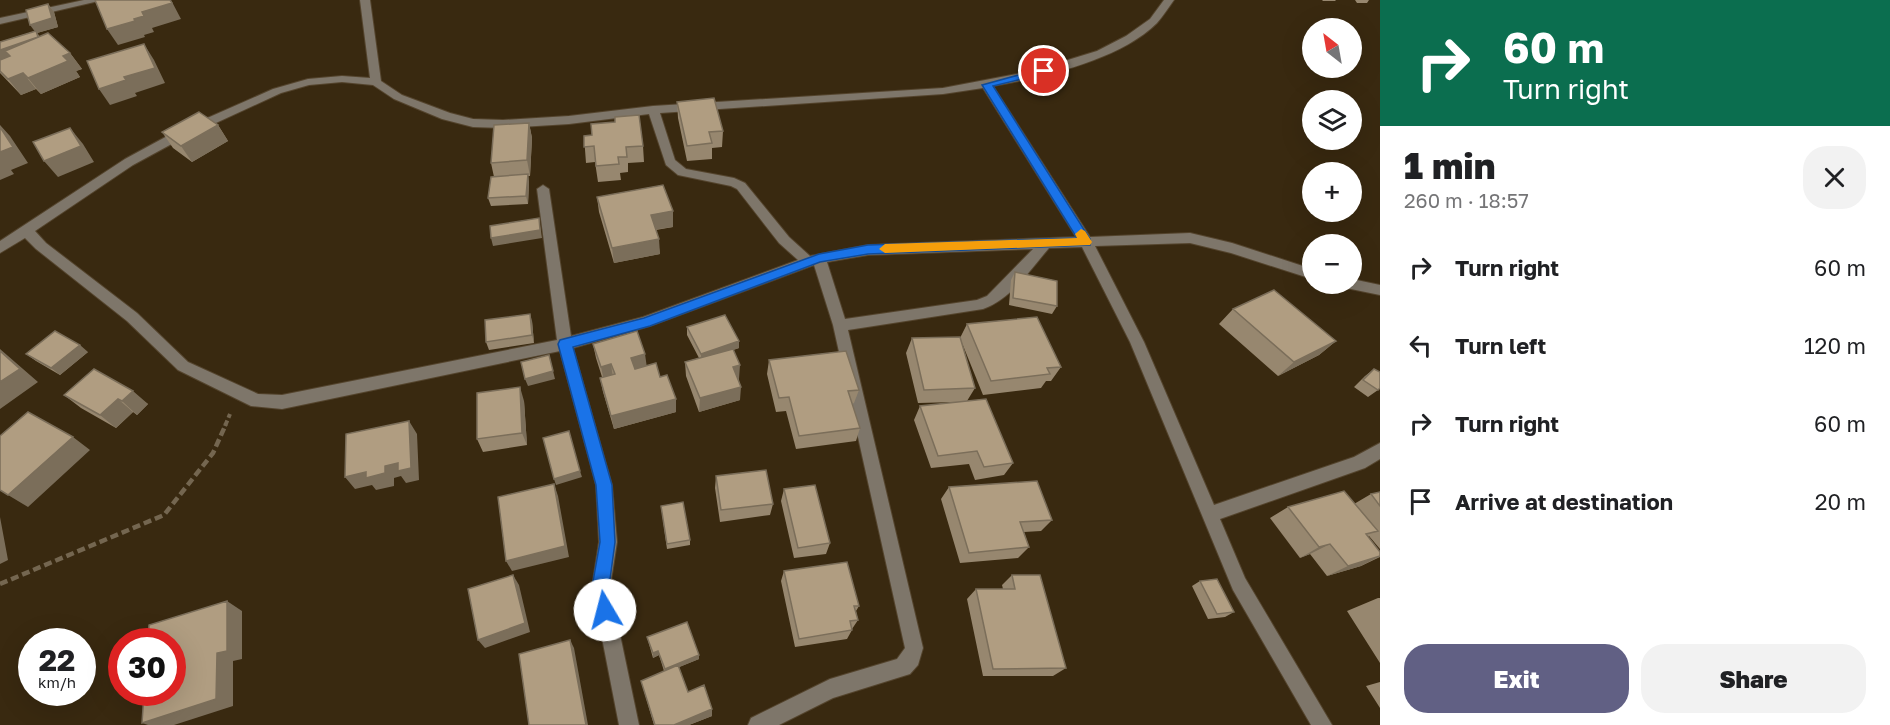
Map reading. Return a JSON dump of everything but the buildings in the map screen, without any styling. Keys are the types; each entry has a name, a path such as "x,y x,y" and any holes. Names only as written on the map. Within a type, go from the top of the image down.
{"street":[{"path":"0,21 98,0"},
{"path":"365,0 376,82"},
{"path":"0,248 139,157 175,137 277,91 308,82 342,78 376,82 398,97 473,123 569,120 653,110 943,91 987,85 1096,56 1136,35 1164,9 1169,0"},
{"path":"987,85 1086,242 1137,342 1239,584 1322,725"},
{"path":"653,110 670,162 675,168 682,172 734,182 741,186 784,240 813,260 840,325 914,648 911,658 903,667 830,689 758,725"},
{"path":"543,189 565,344 604,485 608,542 601,587 629,725"},
{"path":"26,230 41,246 132,317 183,366 256,401 282,402 565,344 645,322 813,260 868,250 1190,238 1224,246 1302,271"},
{"path":"840,325 978,305 992,300 1047,242"},
{"path":"1362,286 1380,290"},
{"path":"1209,515 1359,463 1380,450"}],"path":[{"path":"0,584 164,515 213,453 238,393"}],"slow traffic":[{"path":"885,249 1086,242 1081,234"}],"route":[{"path":"605,610 601,587 608,542 604,485 565,344 645,322 819,258 868,250 1086,242 987,85 1044,71"}]}
